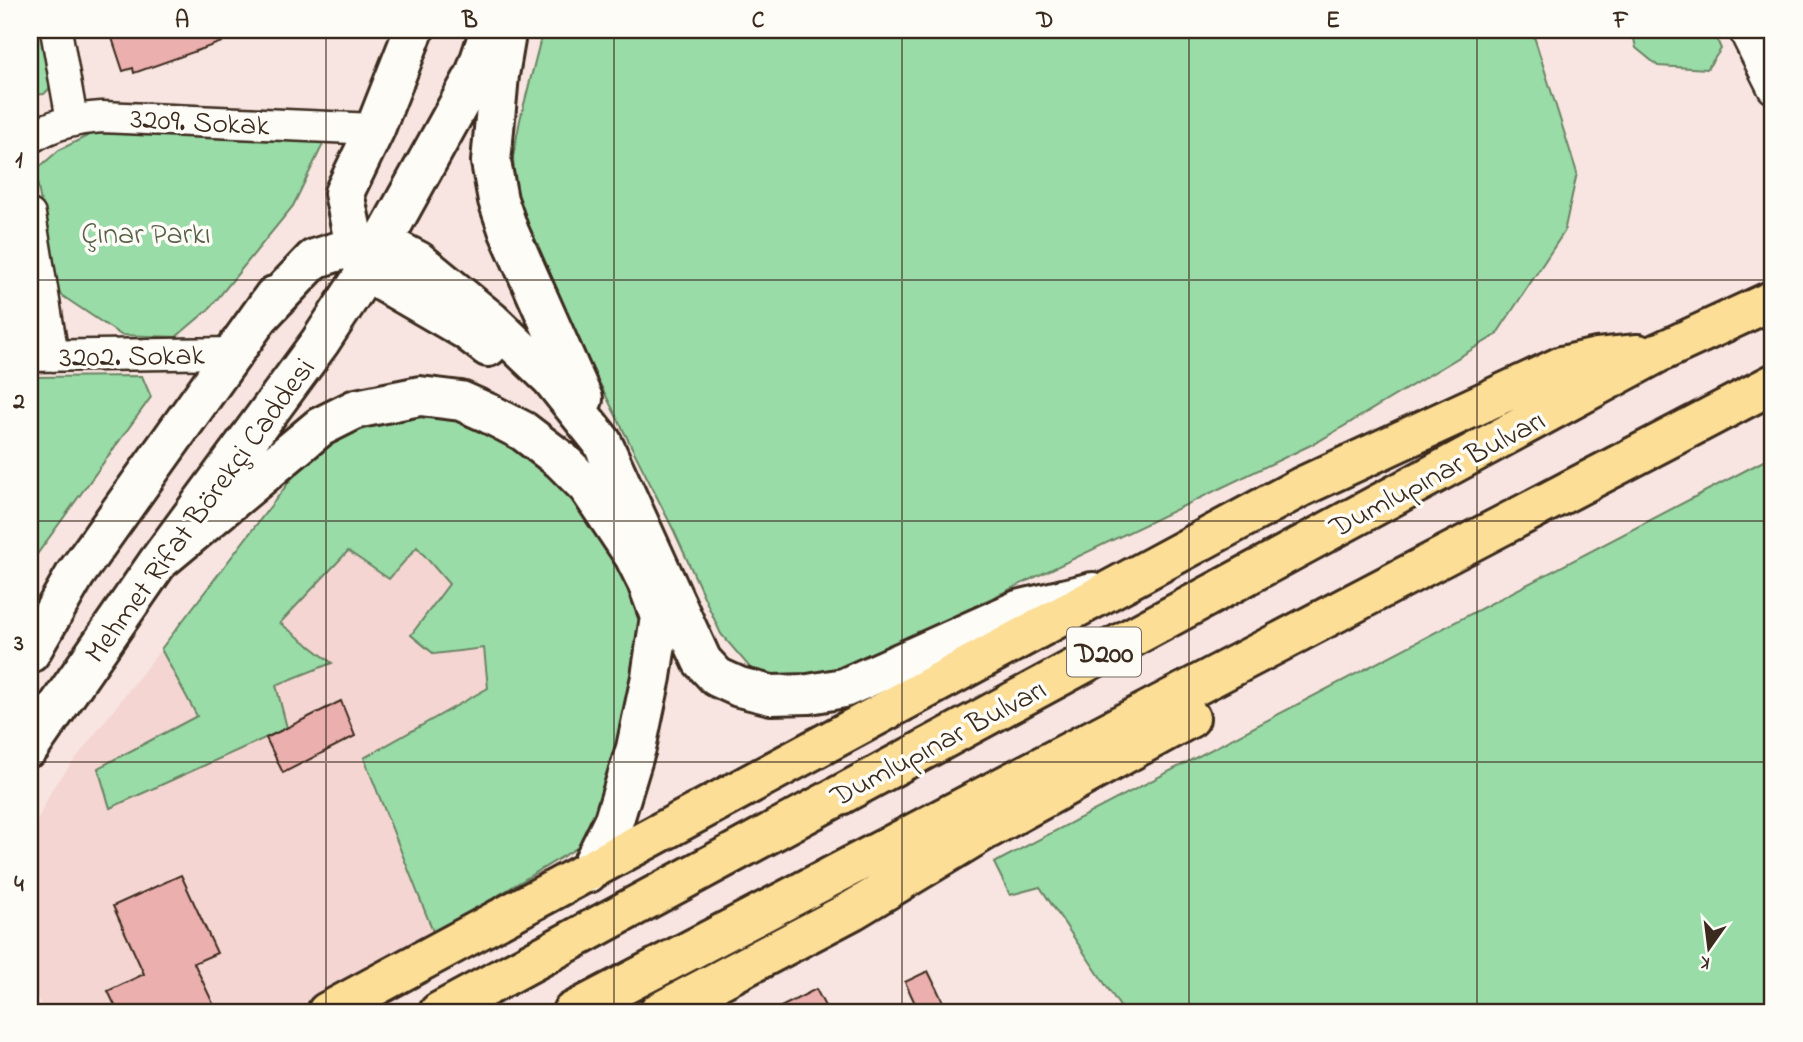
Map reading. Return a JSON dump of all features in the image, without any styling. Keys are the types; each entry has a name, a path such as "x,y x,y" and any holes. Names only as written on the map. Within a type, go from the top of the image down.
{"highway":[{"name":"Dumlupınar Bulvarı","path":"439,1012 1658,353 1773,300"},
{"path":"327,1012 1301,487 1562,366 1625,354 1658,353"},
{"path":"659,1012 853,909 984,831 1507,546 1690,426 1773,384"},
{"name":"D200","path":"572,1012 1690,426"}],"main road":[{"name":"Mehmet Rifat Börekçi Caddesi","path":"30,653 75,575 319,233 344,193 375,130 414,30"},
{"name":"Mehmet Rifat Börekçi Caddesi","path":"30,747 158,562 320,342 368,254 475,75 491,30"},
{"path":"507,30 499,75 491,162 498,200 509,232 702,661 717,677 739,687 771,695 809,694 844,688 1018,610 1112,588"},
{"path":"344,193 368,254 531,381 585,448 660,617 636,748 614,820 588,873"},
{"path":"259,317 314,259 368,254 418,261 491,321 551,378 602,442"},
{"path":"158,562 320,427 356,409 420,396 461,401 488,413 523,431 561,460 588,487 640,569"},
{"name":"Mehmet Rifat Börekçi Caddesi","path":"30,622 75,575"}],"street":[{"path":"56,30 72,120"},
{"path":"1744,30 1773,88"},
{"name":"3209. Sokak","path":"30,138 72,120 102,117 375,130"},
{"path":"30,215 41,356"},
{"name":"3202. Sokak","path":"41,356 234,353"}],"shaded area":[{"path":"417,547 449,584 434,654 484,647 488,688 364,758 434,934 288,1012 44,1012 30,983 30,836 52,789 161,649 198,716 98,768 110,808 266,738 283,772 355,736 341,701 287,728 276,685 331,663 280,623 348,550"}],"green space":[{"path":"30,30 46,30 52,86 44,94 34,95 30,92"},
{"path":"543,30 1532,30 1577,173 1564,232 1496,335 1319,441 879,652 813,679 782,679 752,670 721,634 674,531 591,366 516,198 513,157"},
{"path":"1632,30 1713,30 1721,49 1707,69 1658,66 1636,48"},
{"name":"Çınar Parkı","path":"93,133 325,140 293,206 209,309 176,337 121,335 58,293 35,171 59,150"},
{"path":"142,376 151,397 30,564 30,377"},
{"path":"444,406 563,474 646,609 621,745 585,843 434,934 364,758 488,688 484,648 434,654 411,635 449,584 417,547 389,579 348,551 280,623 332,663 276,685 287,728 110,808 98,768 197,716 161,649 319,443 358,423"},
{"path":"1773,456 1773,1012 1121,1012 1121,1008 1040,887 1010,895 994,863"}],"building":[{"path":"101,30 226,30 228,35 220,38 222,42 134,73 133,68 123,71 111,35 104,37"},
{"path":"341,701 355,736 283,773 266,738"},
{"path":"181,875 217,953 194,963 217,1012 118,1012 108,991 144,974 113,906"},
{"path":"928,971 948,1012 919,1012 905,982"},
{"path":"816,989 828,1012 771,1012"}]}
